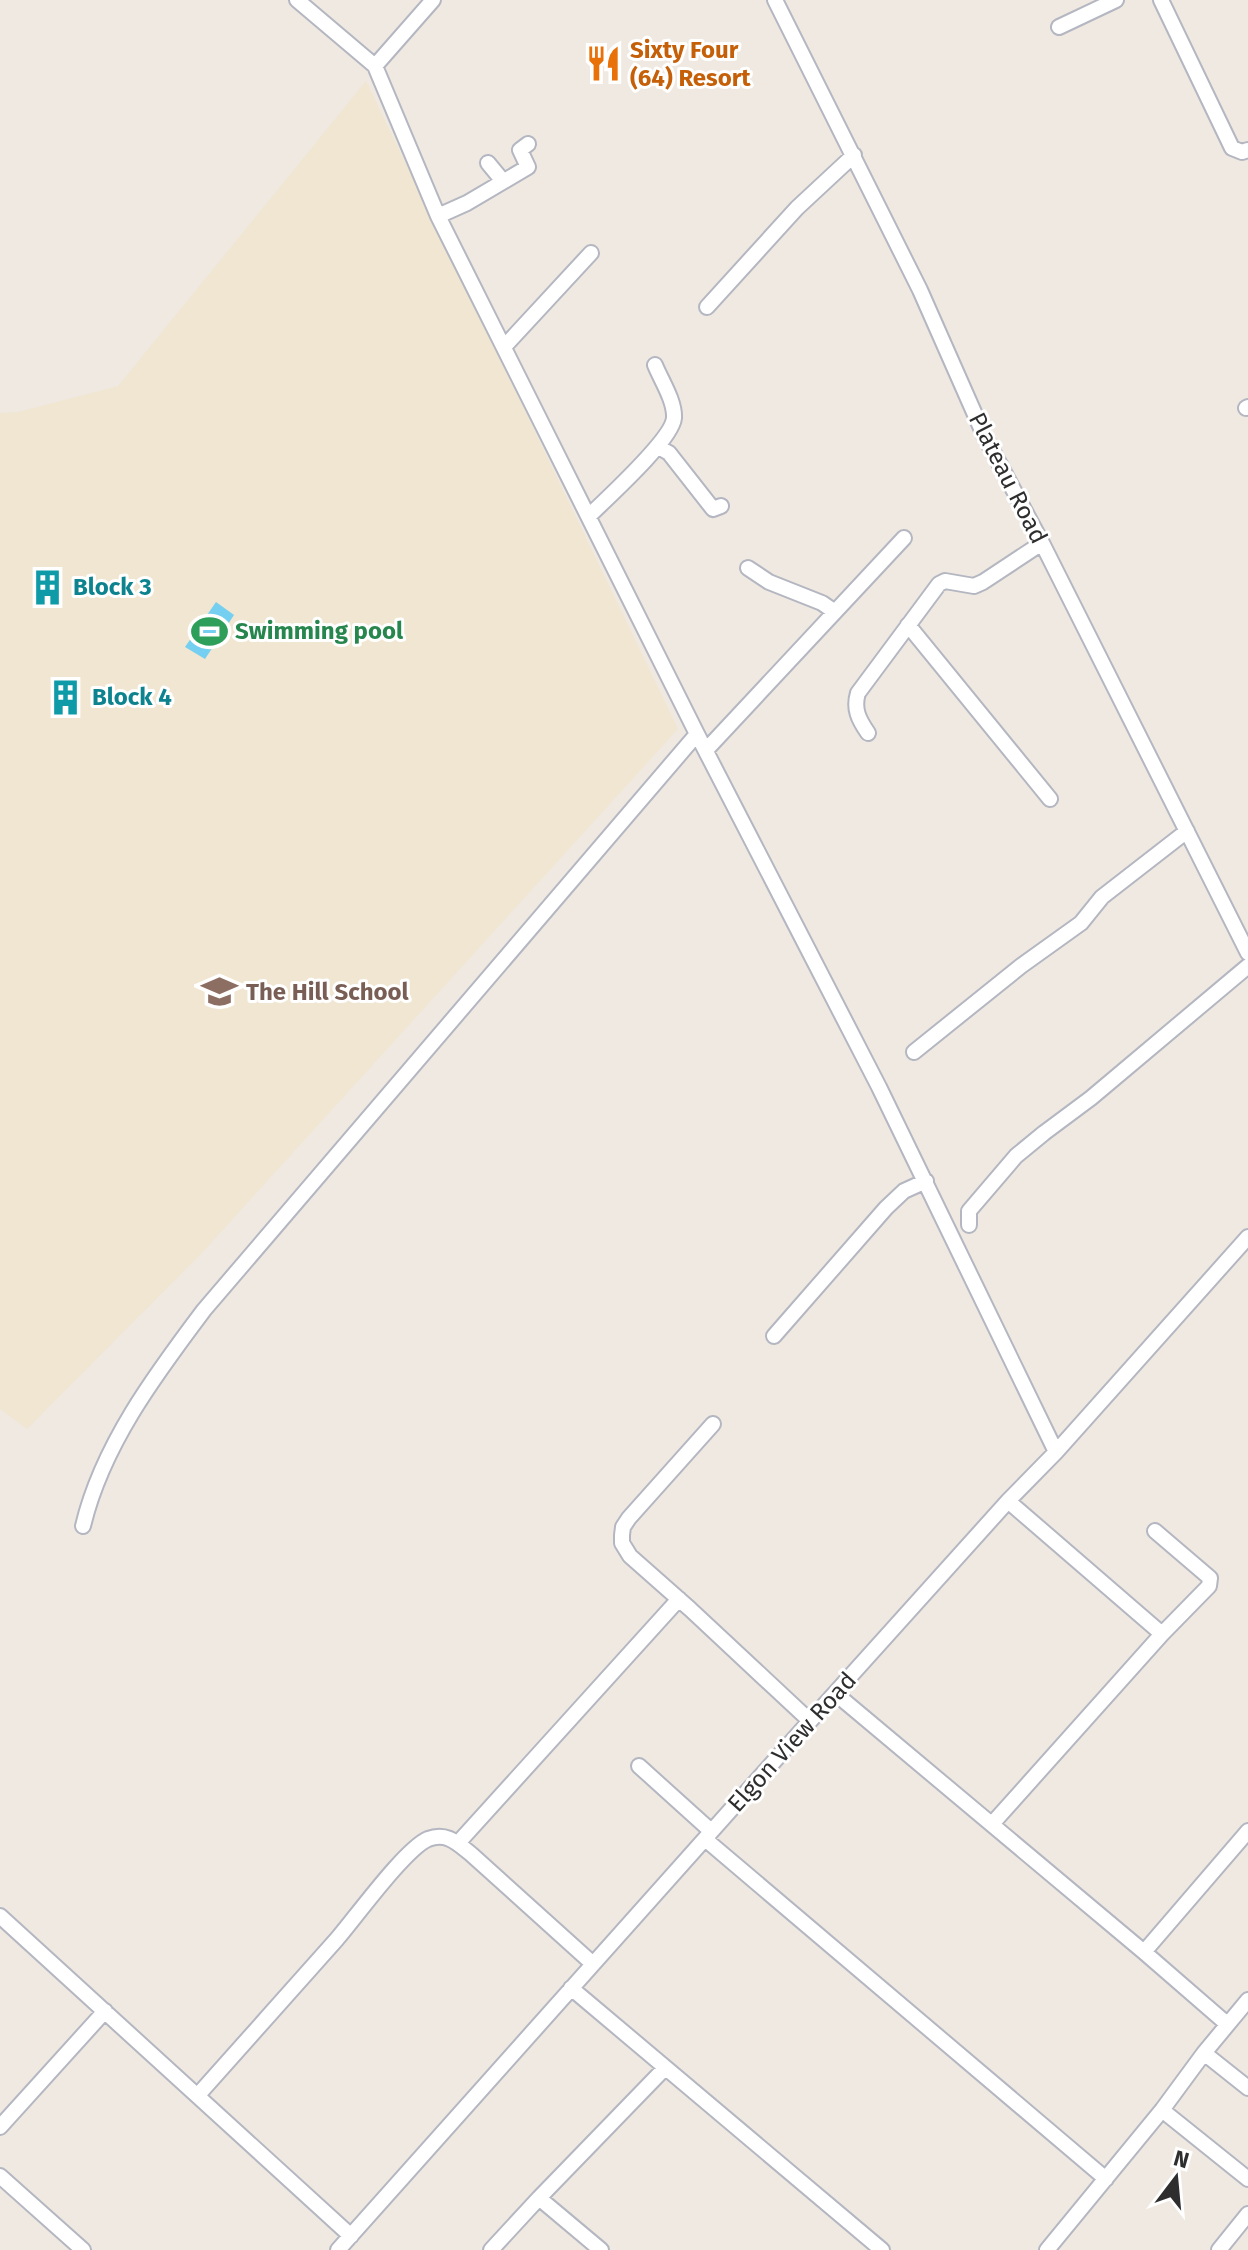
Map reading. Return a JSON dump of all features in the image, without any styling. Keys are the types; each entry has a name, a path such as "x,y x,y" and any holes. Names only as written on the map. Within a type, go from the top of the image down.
{"street":[{"path":"297,0 375,66 438,216 697,734 926,1181 1056,1452"},
{"path":"375,66 433,0"},
{"name":"Plateau Road","path":"775,0 920,290 984,435 1042,543 1248,953"},
{"path":"1059,27 1116,0"},
{"path":"1161,0 1232,148 1242,152 1248,150"},
{"path":"438,216 467,203 528,167 520,150 528,144"},
{"path":"707,307 797,208 854,155"},
{"path":"488,163 502,180"},
{"path":"504,347 591,253"},
{"path":"589,516 670,430 674,417 671,402 655,365"},
{"path":"655,449 669,453 713,509 721,506"},
{"path":"707,749 904,538"},
{"path":"868,733 856,709 858,693 927,599 945,581 974,586 983,582 1042,543"},
{"path":"748,568 769,582 822,603 835,612"},
{"path":"908,625 1050,799"},
{"path":"83,1526 89,1500 150,1382 204,1310 697,734"},
{"path":"914,1052 1021,966 1081,923 1102,897 1187,831"},
{"path":"969,1225 969,1211 973,1204 1016,1156 1091,1098 1248,966"},
{"path":"774,1336 886,1208 904,1191 926,1181"},
{"name":"Elgon View Road","path":"338,2250 1248,1237"},
{"path":"713,1424 623,1527 622,1543 630,1556 810,1721"},
{"path":"1008,1501 1162,1634"},
{"path":"992,1824 1209,1586 1210,1578 1155,1531"},
{"path":"458,1843 679,1599"},
{"path":"836,1694 1227,2024"},
{"path":"639,1766 708,1835 1106,2179"},
{"path":"1144,1952 1248,1831"},
{"path":"198,2095 411,1851 421,1843 442,1836 458,1843 593,1964"},
{"path":"0,1916 351,2236"},
{"path":"571,1988 882,2250"},
{"path":"1047,2250 1248,2000"},
{"path":"0,2127 105,2011"},
{"path":"1204,2053 1248,2088"},
{"path":"491,2250 665,2068"},
{"path":"1162,2110 1248,2179"},
{"path":"0,2176 83,2250"},
{"path":"539,2198 601,2250"},
{"path":"1219,2250 1248,2214"}],"shaded area":[{"name":"The Hill School","path":"366,81 678,729 200,1255 27,1429 0,1409 0,413 18,412 118,386"}],"water":[{"name":"Swimming pool","path":"216,602 234,615 205,659 185,647"}],"place":[{"name":"Sixty Four (64) Resort","path":"604,64"},
{"name":"Block 3","path":"47,587"},
{"name":"Swimming pool","path":"209,631"},
{"name":"Block 4","path":"66,697"},
{"name":"The Hill School","path":"220,992"}]}
